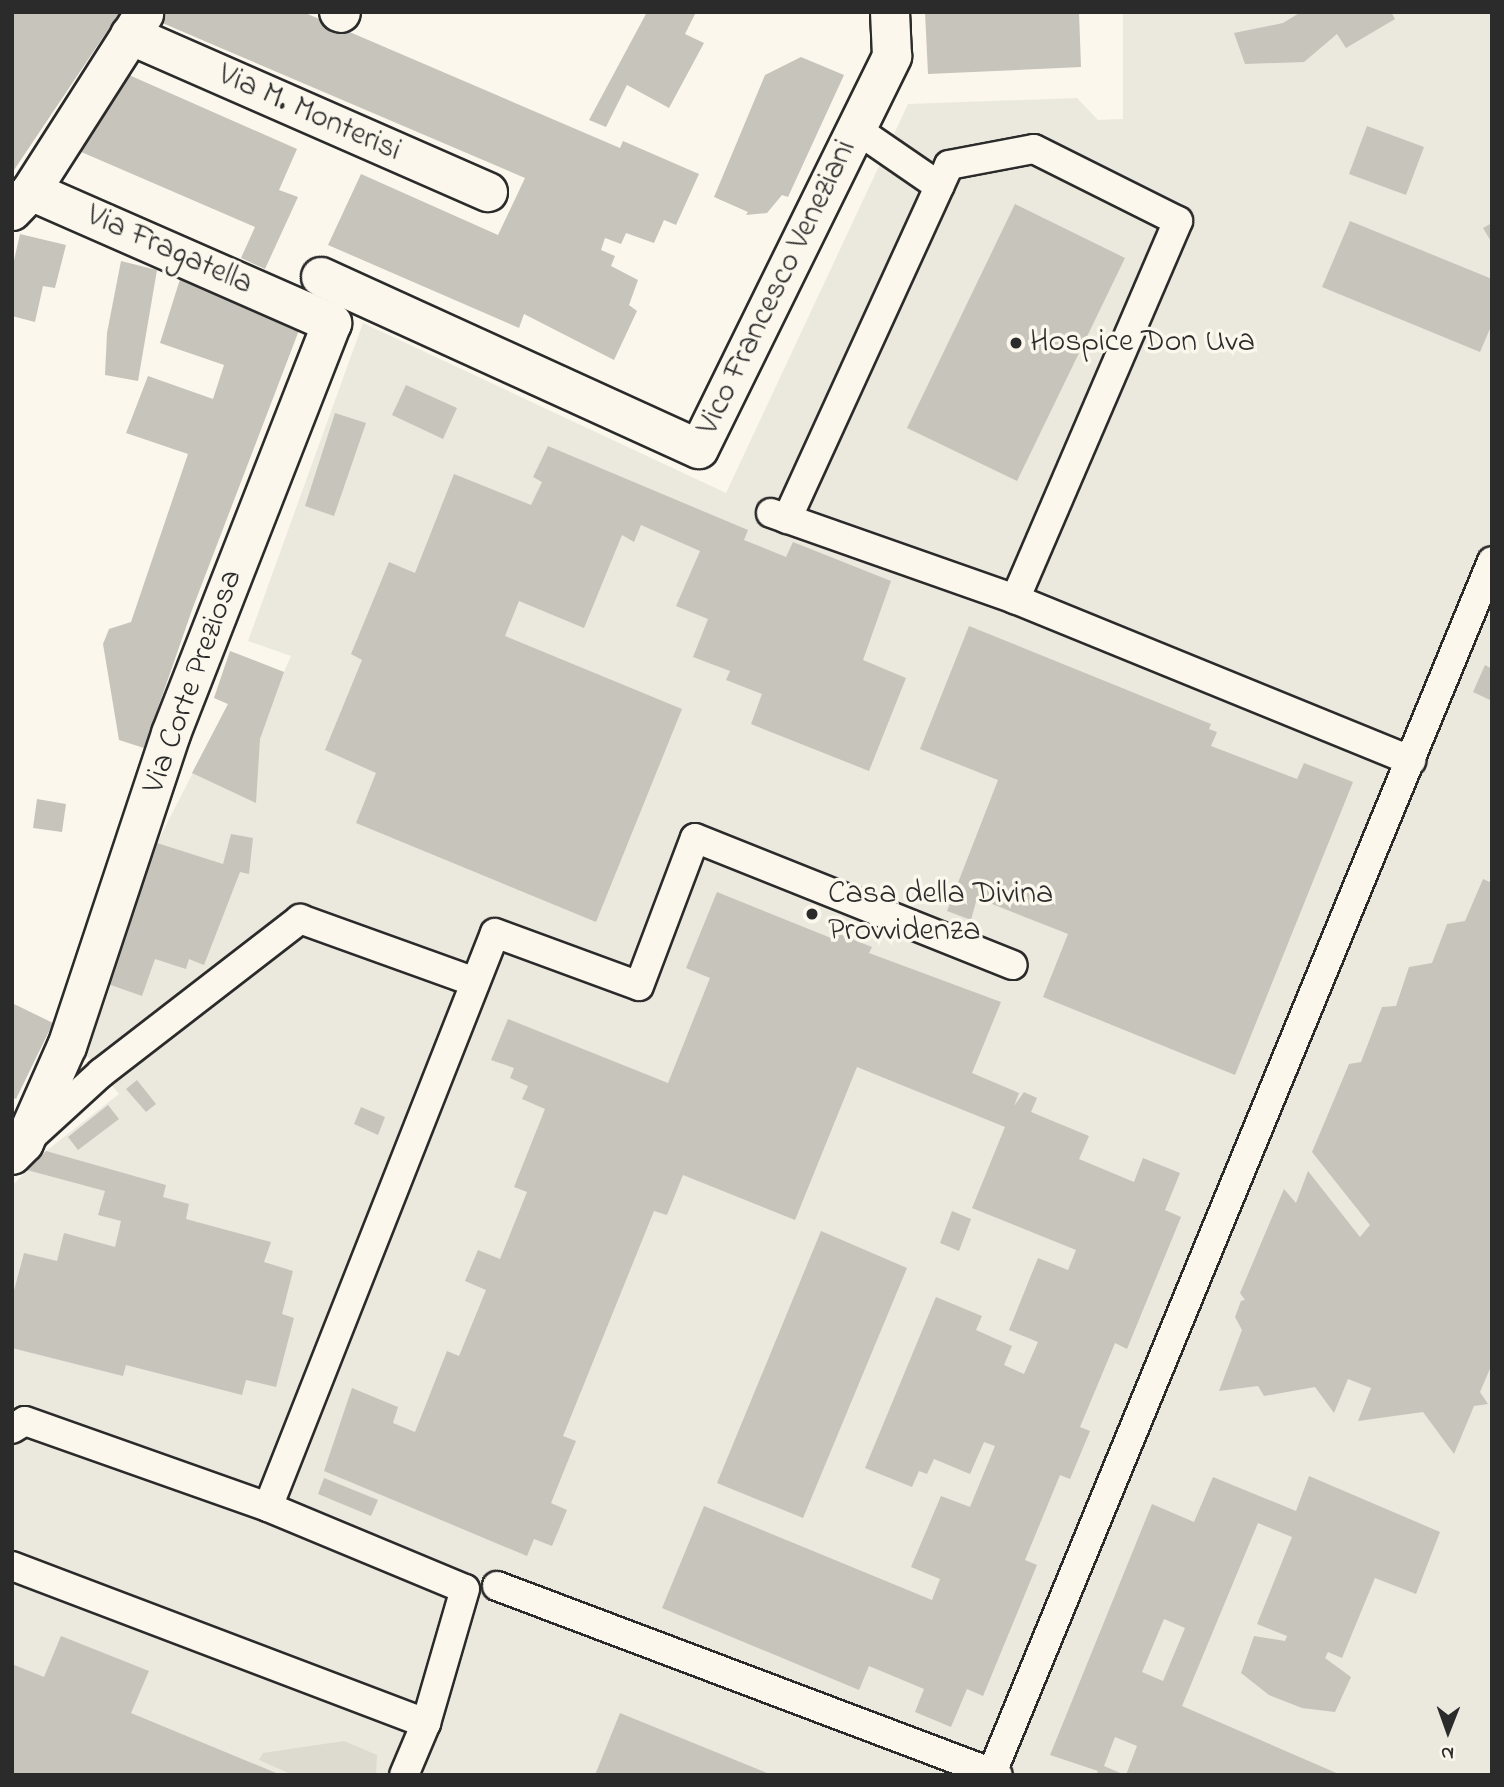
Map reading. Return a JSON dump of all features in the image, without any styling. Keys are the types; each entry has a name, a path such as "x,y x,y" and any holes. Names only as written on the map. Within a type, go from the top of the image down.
{"street":[{"name":"Vico Francesco Veneziani","path":"321,277 699,449 892,56 890,12"},
{"name":"Via M. Monterisi","path":"138,24 488,192"},
{"path":"22,201 138,24"},
{"name":"Via Fragatella","path":"22,201 332,323"},
{"name":"Via Corte Preziosa","path":"18,1149 67,1046 171,734 332,323"}],"lane":[{"path":"856,129 939,186"},
{"path":"1014,599 1178,221 1034,149 949,165 779,516 1014,599 1412,761"},
{"path":"497,1586 994,1774 1492,561"},
{"path":"268,1507 495,933 639,986 695,838 1013,965"},
{"path":"18,1149 101,1073 300,919 475,982"},
{"path":"12,1429 25,1421 268,1507 465,1589 426,1723 404,1775"},
{"path":"12,1566 426,1723"}],"shaded area":[{"name":"Casa della Divina Provvidenza","path":"1123,12 1492,12 1492,1775 12,1775 12,1186 46,1151 119,1094 84,1052 157,843 228,704 214,698 230,651 284,672 291,656 248,641 363,323 726,493 908,104 1077,98 1098,120 1123,119"},
{"path":"344,1741 377,1755 376,1775 293,1775 259,1760 263,1753"}],"building":[{"path":"12,12 120,12 12,173"},
{"path":"166,12 303,12 620,148 623,141 699,174 676,225 664,220 654,243 626,233 621,244 605,238 601,250 615,256 611,266 638,280 629,305 637,311 614,360 524,314 519,328 328,245 361,174 498,235 525,178 160,22"},
{"path":"647,12 696,12 685,34 704,43 669,108 627,85 606,127 589,120"},
{"path":"925,12 1079,12 1081,67 928,74"},
{"path":"1301,12 1391,12 1395,19 1346,48 1337,34 1304,62 1245,64 1234,33 1283,23"},
{"path":"801,57 844,75 788,197 782,195 767,213 746,215 748,212 714,197 765,75"},
{"path":"129,75 297,149 279,190 298,197 265,269 241,258 255,227 79,151"},
{"path":"1367,126 1424,147 1406,195 1349,174"},
{"name":"Hospice Don Uva","path":"1015,204 1125,258 1017,481 907,428"},
{"path":"1350,221 1492,279 1492,324 1480,352 1322,287"},
{"path":"1492,223 1492,243 1483,228"},
{"path":"20,234 66,245 55,288 43,286 35,322 12,316 12,269"},
{"path":"121,261 157,270 138,381 105,375 107,333"},
{"path":"181,276 301,325 192,610 144,748 119,740 103,644 109,629 131,622 188,454 126,433 148,376 213,399 224,365 160,343"},
{"path":"406,385 457,408 443,439 392,415"},
{"path":"335,413 366,423 334,516 305,506"},
{"path":"548,446 748,530 744,540 786,557 793,542 891,581 863,660 906,678 869,771 751,724 762,694 726,680 730,671 693,657 708,619 676,606 700,551 641,525 634,542 622,535 584,628 519,601 505,636 682,709 596,922 356,823 376,773 325,750 362,660 351,654 389,562 415,573 454,474 531,505 542,482 533,477"},
{"path":"969,626 1211,724 1209,729 1217,732 1211,746 1297,779 1304,763 1353,782 1235,1075 1043,997 1068,934 977,898 971,920 947,911 998,780 920,749"},
{"path":"230,651 284,672 260,739 256,803 192,773 228,704 214,698"},
{"path":"1485,665 1492,669 1492,701 1473,692"},
{"path":"37,799 66,804 62,832 33,828"},
{"path":"231,834 253,838 249,874 240,872 204,965 189,959 186,969 155,959 142,996 108,984 157,843 223,864"},
{"path":"1483,879 1492,883 1492,1364 1480,1392 1488,1404 1474,1406 1454,1454 1423,1412 1358,1421 1371,1388 1348,1379 1334,1413 1315,1387 1264,1396 1258,1386 1219,1391 1242,1330 1235,1317 1241,1301 1245,1300 1240,1293 1284,1189 1296,1203 1308,1171 1360,1237 1370,1225 1312,1152 1349,1064 1361,1062 1382,1007 1396,1006 1409,967 1432,963 1447,924 1465,921"},
{"path":"717,892 831,938 834,932 872,947 869,953 1001,1002 972,1073 1019,1093 1014,1106 1024,1092 1037,1098 1031,1112 1089,1136 1079,1159 1134,1182 1143,1158 1180,1173 1165,1210 1181,1217 1127,1349 1115,1343 1080,1427 1090,1431 1070,1479 1060,1475 1025,1560 1037,1565 983,1696 967,1689 951,1727 915,1712 924,1689 869,1666 859,1690 662,1608 704,1506 932,1600 940,1579 911,1567 941,1496 970,1507 995,1446 984,1442 970,1474 934,1459 927,1474 919,1471 912,1487 865,1468 936,1297 982,1316 976,1330 1012,1346 1004,1365 1024,1374 1038,1342 1009,1330 1038,1258 1068,1270 1076,1250 972,1208 1005,1127 857,1067 795,1220 683,1175 667,1215 654,1211 563,1436 576,1441 551,1503 567,1510 552,1546 534,1539 527,1556 324,1471 352,1388 398,1407 393,1423 415,1432 447,1351 459,1356 486,1290 465,1281 478,1250 500,1259 527,1192 514,1187 545,1109 522,1099 528,1086 510,1078 514,1068 491,1060 508,1019 668,1083 710,978 686,968"},
{"path":"12,1003 53,1023 16,1099 12,1097"},
{"path":"137,1080 156,1104 146,1112 126,1089"},
{"path":"108,1105 119,1119 78,1150 68,1137"},
{"path":"361,1107 385,1117 378,1135 354,1124"},
{"path":"46,1151 166,1185 163,1197 189,1204 186,1219 271,1242 264,1262 293,1271 282,1314 294,1318 276,1387 246,1380 242,1395 126,1365 123,1376 12,1348 12,1298 24,1253 57,1261 64,1233 115,1247 121,1221 98,1215 105,1191 27,1170"},
{"path":"952,1211 971,1219 959,1251 940,1243"},
{"path":"821,1231 907,1268 803,1518 717,1483"},
{"path":"1309,1476 1440,1532 1416,1594 1375,1578 1342,1658 1328,1652 1325,1658 1351,1677 1335,1712 1302,1708 1269,1695 1241,1673 1254,1636 1285,1641 1287,1636 1257,1624 1292,1537 1258,1523 1182,1706 1341,1775 1126,1775 1137,1746 1115,1737 1104,1766 1125,1775 1096,1775 1098,1771 1050,1755 1152,1504 1194,1522 1213,1477 1296,1511","holes":["1164,1619 1185,1628 1163,1681 1142,1672"]},
{"path":"324,1478 378,1500 371,1516 318,1494"},
{"path":"61,1636 149,1671 131,1713 281,1775 12,1775 12,1664 44,1677"},
{"path":"620,1713 772,1775 595,1775"}],"place":[{"name":"Hospice Don Uva","path":"1016,343"},
{"name":"Casa della Divina Provvidenza","path":"812,914"}]}
